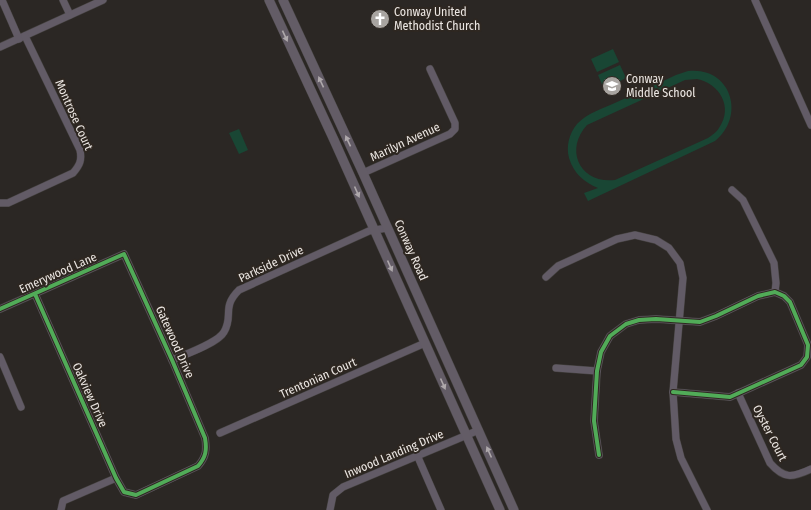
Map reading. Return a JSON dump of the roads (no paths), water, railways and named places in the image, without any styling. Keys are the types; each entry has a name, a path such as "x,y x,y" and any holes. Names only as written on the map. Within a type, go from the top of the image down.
{"main road":[{"path":"269,0 334,140 500,510"},
{"name":"Conway Road","path":"283,0 388,228 514,510"},
{"path":"334,140 353,168 363,173"},
{"path":"401,290 420,315 429,320"},
{"path":"425,343 435,350 452,372"}],"street":[{"path":"2,0 22,37"},
{"path":"63,0 70,15"},
{"path":"0,47 103,0"},
{"path":"755,0 811,125"},
{"name":"Montrose Court","path":"0,203 8,203 73,173 79,167 82,160 80,150 22,37"},
{"path":"299,65 313,63"},
{"name":"Marilyn Avenue","path":"363,173 450,134 455,129 454,123 430,69"},
{"path":"732,190 743,200 774,263 776,283 775,292"},
{"name":"Parkside Drive","path":"172,360 215,341 224,333 228,322 228,306 232,297 239,290 369,231 388,228"},
{"path":"546,277 558,266 617,239 635,235 656,240 669,248 680,263 684,278 674,392 676,438 681,458 707,510"},
{"name":"Gatewood Drive","path":"124,254 206,438 207,451 204,460 198,466 136,495"},
{"name":"Emerywood Lane","path":"0,309 124,254"},
{"path":"600,455 594,421 598,371 601,352 610,336 626,324 639,320 656,319 700,322 758,296 775,292 784,296 790,302 808,345 807,357 801,365 730,397 674,392"},
{"name":"Oakview Drive","path":"35,294 116,478 124,492 136,495"},
{"name":"Trentonian Court","path":"220,433 425,343"},
{"path":"0,358 21,407"},
{"path":"556,368 598,371"},
{"name":"Oyster Court","path":"738,393 770,462 778,472 789,476 811,469"},
{"name":"Inwood Landing Drive","path":"330,510 333,495 343,487 479,430"},
{"path":"417,455 441,510"},
{"path":"61,510 63,501 116,478"}],"place":[{"name":"Conway United Methodist Church","path":"380,19"},
{"name":"Conway Middle School","path":"612,86"}]}
